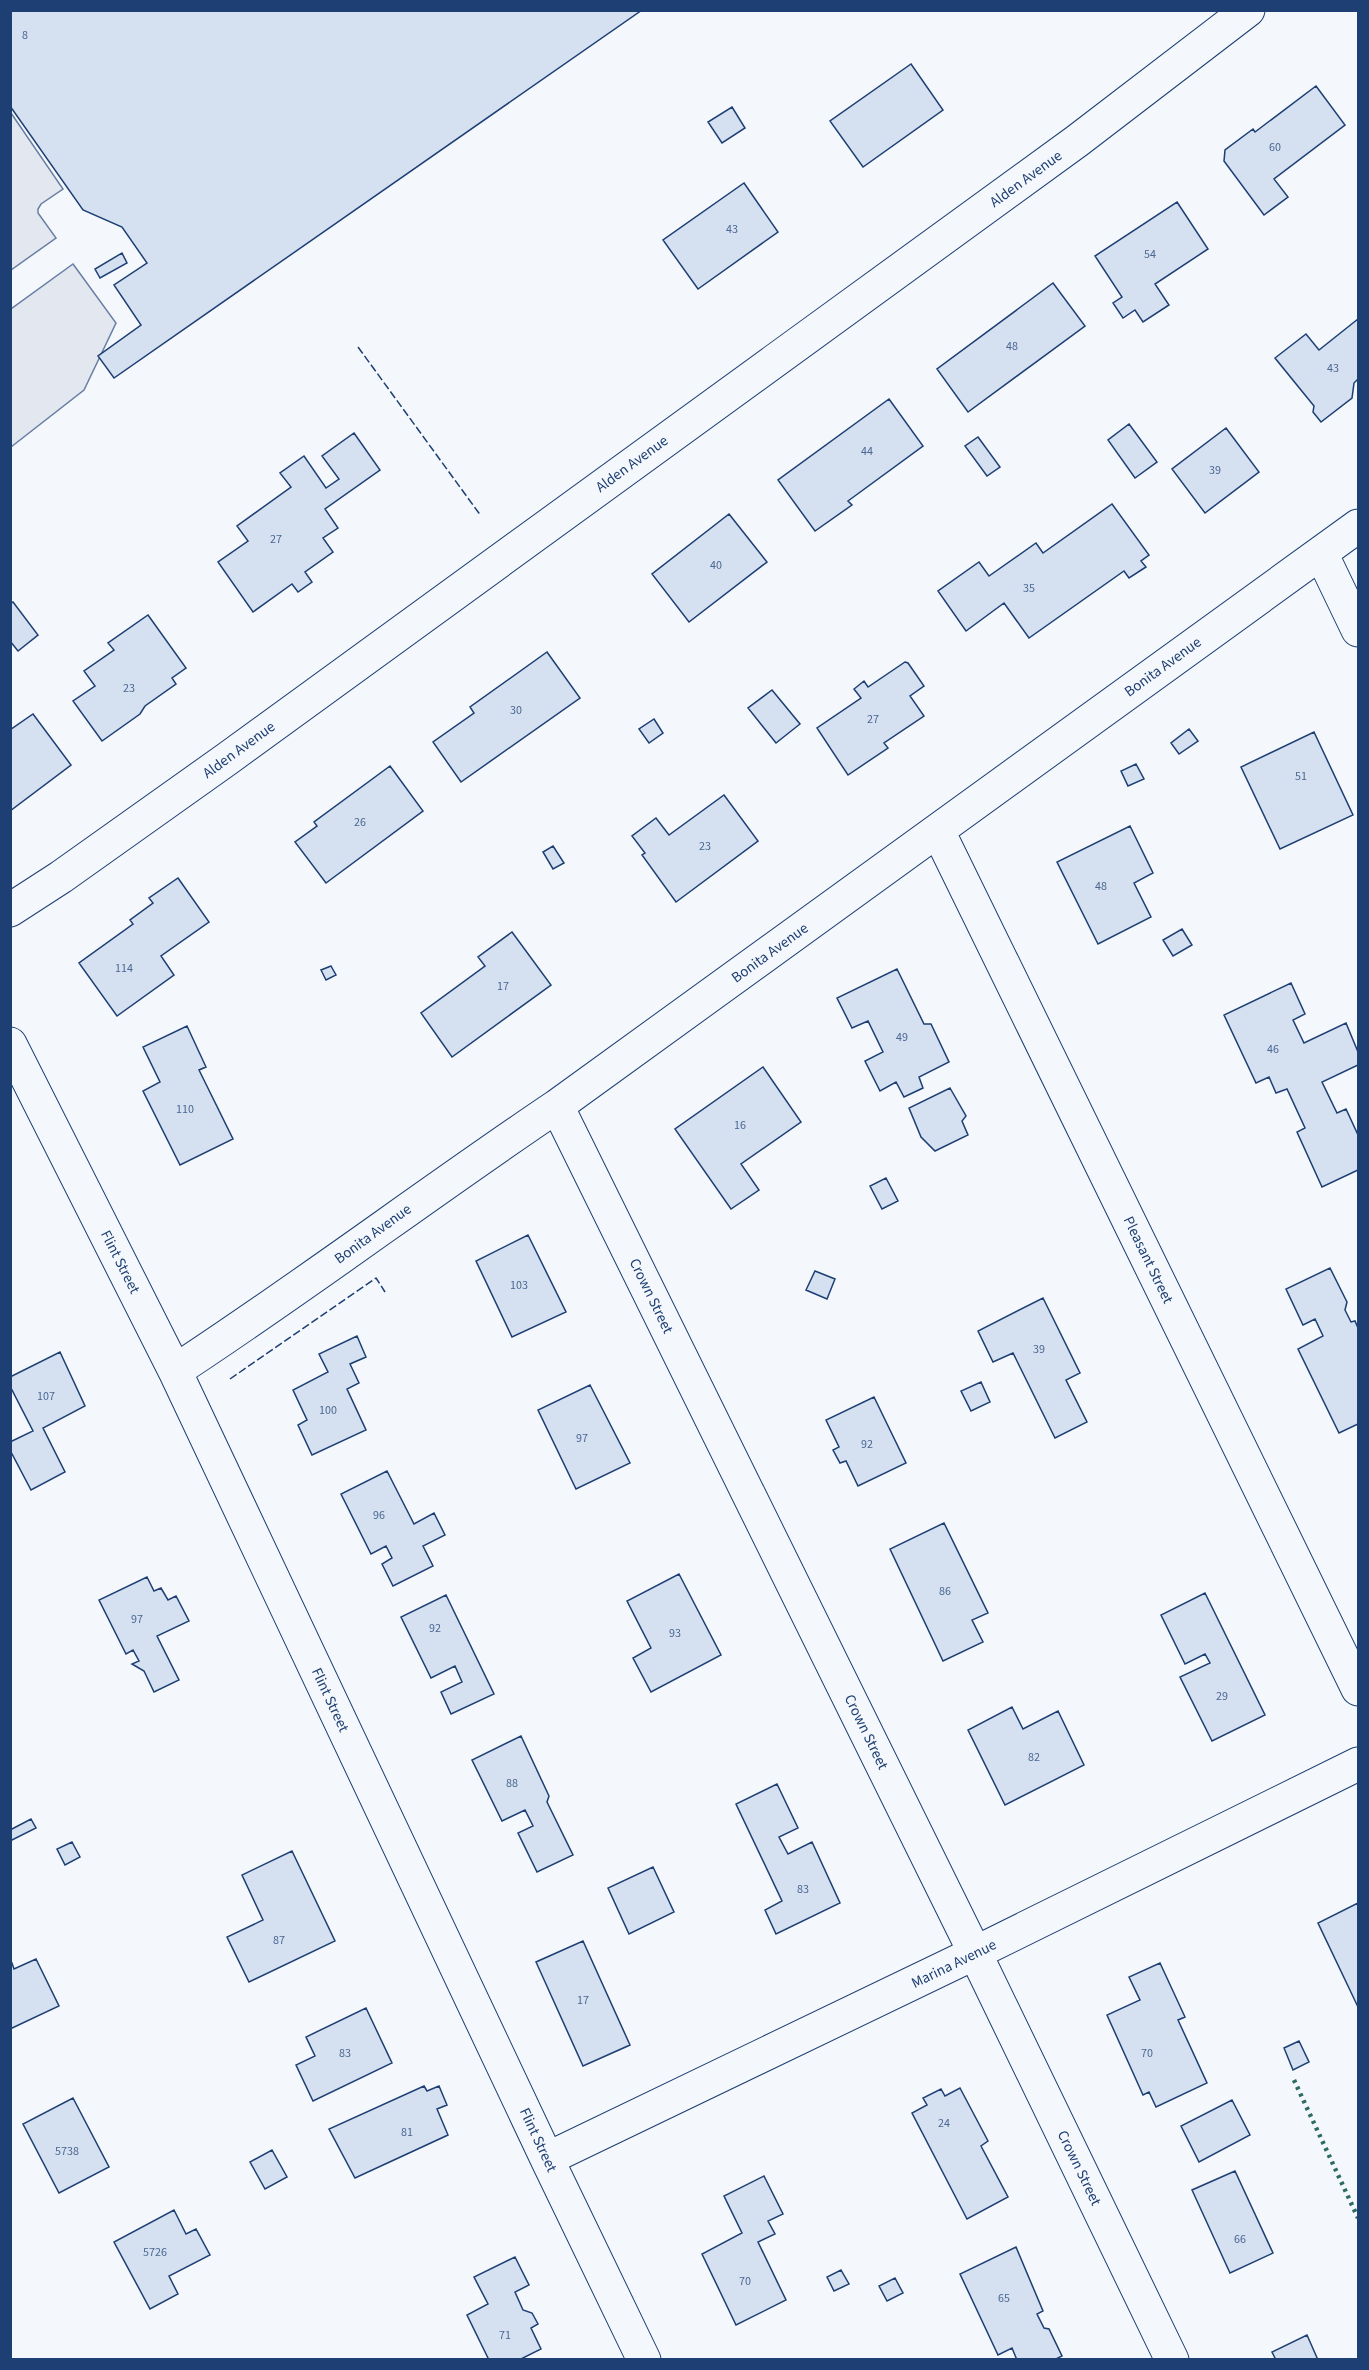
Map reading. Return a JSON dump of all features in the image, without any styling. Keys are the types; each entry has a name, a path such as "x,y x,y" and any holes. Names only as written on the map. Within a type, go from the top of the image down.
{"street":[{"name":"Alden Avenue","path":"10,910 61,877 217,766 1048,162 1248,10"},
{"name":"Bonita Avenue","path":"175,1371 257,1318 460,1171 557,1106 1359,526"},
{"path":"1321,553 1359,630"},
{"name":"Pleasant Street","path":"938,831 1359,1689"},
{"name":"Flint Street","path":"10,1044 175,1371 644,2360"},
{"name":"Crown Street","path":"557,1106 975,1953 1172,2360"},
{"name":"Marina Avenue","path":"547,2159 975,1953 1359,1764"}],"shaded area":[{"path":"11,113 63,189 41,204 38,209 38,213 56,238 11,270"},
{"path":"73,264 116,323 84,390 11,447 11,309"}],"building":[{"path":"10,10 642,10 114,378 98,356 141,325 114,285 147,263 122,227 83,210 10,106"},
{"path":"911,64 943,110 863,167 830,121"},
{"path":"1316,86 1345,125 1274,179 1288,197 1264,215 1224,161 1225,150 1253,129 1255,132"},
{"path":"732,107 745,128 722,143 708,122"},
{"path":"744,183 778,232 698,289 663,240"},
{"path":"1177,202 1208,249 1155,284 1169,305 1143,322 1135,310 1123,318 1113,303 1122,297 1095,256"},
{"path":"122,253 127,263 100,278 95,269"},
{"path":"1053,283 1085,326 968,412 937,369"},
{"path":"1358,319 1358,379 1354,383 1352,398 1321,422 1313,412 1314,406 1275,358 1306,334 1319,350"},
{"path":"889,399 923,446 848,501 852,505 815,531 778,480"},
{"path":"1129,424 1157,462 1135,478 1108,440"},
{"path":"1226,428 1259,472 1205,513 1172,469"},
{"path":"354,433 380,470 325,509 338,528 323,538 333,552 305,572 312,582 298,592 292,584 253,612 218,562 248,541 237,526 291,487 280,473 304,456 326,488 339,479 322,456"},
{"path":"978,437 1000,467 987,476 965,446"},
{"path":"1112,504 1149,555 1141,561 1146,567 1129,578 1124,571 1029,638 1004,603 966,631 938,591 979,562 989,576 1036,543 1043,553"},
{"path":"729,514 767,562 689,622 652,574"},
{"path":"13,602 38,635 18,651 10,641 10,604"},
{"path":"148,615 186,668 172,678 176,684 102,741 73,701 95,686 84,671 114,650 108,643"},
{"path":"547,652 580,698 461,782 433,742 474,713 470,707"},
{"path":"905,662 924,686 910,696 924,716 884,743 888,748 848,775 817,728 861,698 854,689 864,681 868,687"},
{"path":"772,690 800,724 776,743 748,708"},
{"path":"33,714 71,765 10,811 10,730"},
{"path":"654,719 663,733 649,743 639,729"},
{"path":"1189,729 1198,741 1179,754 1171,743"},
{"path":"1314,732 1353,815 1280,849 1241,767"},
{"path":"1136,764 1144,779 1128,786 1121,771"},
{"path":"390,766 423,811 326,883 295,842 317,826 314,822"},
{"path":"724,795 758,841 676,902 642,855 645,853 632,836 656,818 669,835"},
{"path":"1130,826 1153,873 1134,883 1151,917 1098,944 1057,862"},
{"path":"553,846 564,863 553,869 543,852"},
{"path":"178,878 209,922 161,956 174,975 117,1016 79,963 133,924 130,920 153,903 149,898"},
{"path":"1182,929 1192,945 1173,956 1163,940"},
{"path":"512,932 551,985 452,1057 421,1013 485,966 478,957"},
{"path":"331,966 336,975 326,980 321,970"},
{"path":"897,969 924,1024 931,1024 949,1062 919,1077 923,1088 904,1097 896,1082 880,1091 865,1061 883,1052 868,1021 852,1028 837,998"},
{"path":"1291,983 1305,1014 1293,1020 1304,1043 1346,1023 1358,1052 1358,1065 1322,1082 1337,1113 1346,1109 1358,1135 1358,1170 1322,1187 1297,1132 1305,1128 1287,1089 1276,1093 1269,1077 1256,1083 1224,1015"},
{"path":"187,1026 206,1067 199,1070 233,1139 180,1165 143,1091 160,1082 143,1047"},
{"path":"763,1067 801,1122 741,1164 759,1190 731,1209 675,1129"},
{"path":"950,1088 966,1116 962,1121 968,1135 935,1151 921,1137 909,1108"},
{"path":"886,1178 898,1201 882,1209 870,1186"},
{"path":"528,1235 566,1312 512,1337 476,1261"},
{"path":"1330,1268 1347,1302 1345,1310 1351,1322 1355,1321 1358,1328 1358,1424 1339,1433 1298,1349 1323,1336 1315,1319 1303,1325 1286,1289"},
{"path":"815,1271 835,1279 827,1299 806,1290"},
{"path":"1043,1298 1080,1373 1066,1380 1087,1422 1055,1438 1013,1353 993,1362 978,1331"},
{"path":"357,1336 366,1357 350,1364 359,1383 347,1389 366,1430 312,1455 298,1425 307,1420 293,1390 328,1372 319,1354"},
{"path":"60,1352 85,1406 43,1428 65,1472 31,1490 10,1450 10,1442 33,1431 10,1386 10,1377"},
{"path":"981,1382 990,1402 971,1411 961,1391"},
{"path":"590,1385 630,1463 576,1489 538,1410"},
{"path":"874,1397 906,1463 858,1486 846,1461 840,1463 833,1450 839,1447 826,1420"},
{"path":"387,1471 414,1524 434,1513 445,1535 423,1546 433,1566 393,1586 382,1564 392,1558 386,1546 371,1554 341,1494"},
{"path":"944,1523 988,1613 972,1620 983,1642 943,1661 890,1549"},
{"path":"679,1574 721,1655 651,1692 633,1658 651,1648 627,1601"},
{"path":"147,1577 154,1591 161,1588 168,1600 176,1596 189,1621 157,1636 179,1680 154,1692 144,1671 132,1664 139,1661 133,1650 126,1654 99,1600"},
{"path":"1205,1593 1265,1715 1212,1741 1180,1677 1210,1663 1205,1654 1185,1664 1161,1615"},
{"path":"446,1595 494,1694 451,1714 441,1692 462,1682 455,1666 431,1678 401,1617"},
{"path":"1012,1707 1023,1729 1058,1711 1084,1765 1005,1805 968,1730"},
{"path":"521,1736 549,1796 547,1802 573,1855 537,1872 518,1833 533,1826 525,1810 502,1821 472,1760"},
{"path":"777,1784 798,1828 779,1837 788,1854 812,1842 840,1903 776,1934 765,1910 782,1901 736,1804"},
{"path":"31,1819 36,1828 10,1841 10,1830"},
{"path":"72,1842 80,1857 65,1865 57,1849"},
{"path":"292,1851 335,1941 249,1982 227,1937 263,1920 242,1875"},
{"path":"653,1867 674,1912 629,1934 608,1888"},
{"path":"1358,1903 1358,2007 1318,1923"},
{"path":"583,1941 630,2045 583,2066 536,1962"},
{"path":"36,1959 59,2006 10,2029 10,1964 12,1963 14,1969"},
{"path":"1160,1963 1185,2017 1178,2020 1207,2083 1156,2107 1149,2092 1143,2095 1107,2015 1140,2000 1129,1977"},
{"path":"366,2008 392,2063 313,2101 296,2065 315,2056 306,2037"},
{"path":"1299,2041 1309,2062 1293,2070 1284,2048"},
{"path":"424,2086 427,2091 439,2086 447,2105 437,2109 448,2135 355,2178 329,2129"},
{"path":"960,2088 988,2141 981,2146 1008,2197 967,2219 912,2113 927,2105 923,2098 941,2089 945,2096"},
{"path":"73,2098 109,2167 59,2193 23,2124"},
{"path":"1232,2100 1250,2135 1199,2162 1181,2126"},
{"path":"272,2150 287,2177 265,2189 250,2162"},
{"path":"1235,2171 1273,2253 1230,2273 1192,2190"},
{"path":"764,2176 783,2214 768,2221 775,2234 758,2242 786,2300 736,2325 702,2254 742,2233 724,2196"},
{"path":"174,2210 186,2234 196,2229 210,2255 169,2276 178,2294 150,2309 114,2242"},
{"path":"1016,2247 1043,2311 1037,2314 1044,2328 1049,2329 1062,2356 1054,2360 1017,2360 1012,2348 998,2355 960,2274"},
{"path":"515,2257 529,2285 515,2292 523,2310 532,2313 538,2324 531,2328 541,2349 519,2360 489,2360 467,2315 488,2304 474,2277"},
{"path":"841,2270 849,2284 834,2291 827,2277"},
{"path":"895,2278 903,2293 887,2301 879,2286"},
{"path":"1307,2335 1318,2360 1276,2360 1272,2352"}],"hedge":[{"path":"1294,2080 1358,2218"}],"fence":[{"path":"358,347 481,516"},
{"path":"230,1379 376,1278 385,1292"}]}
